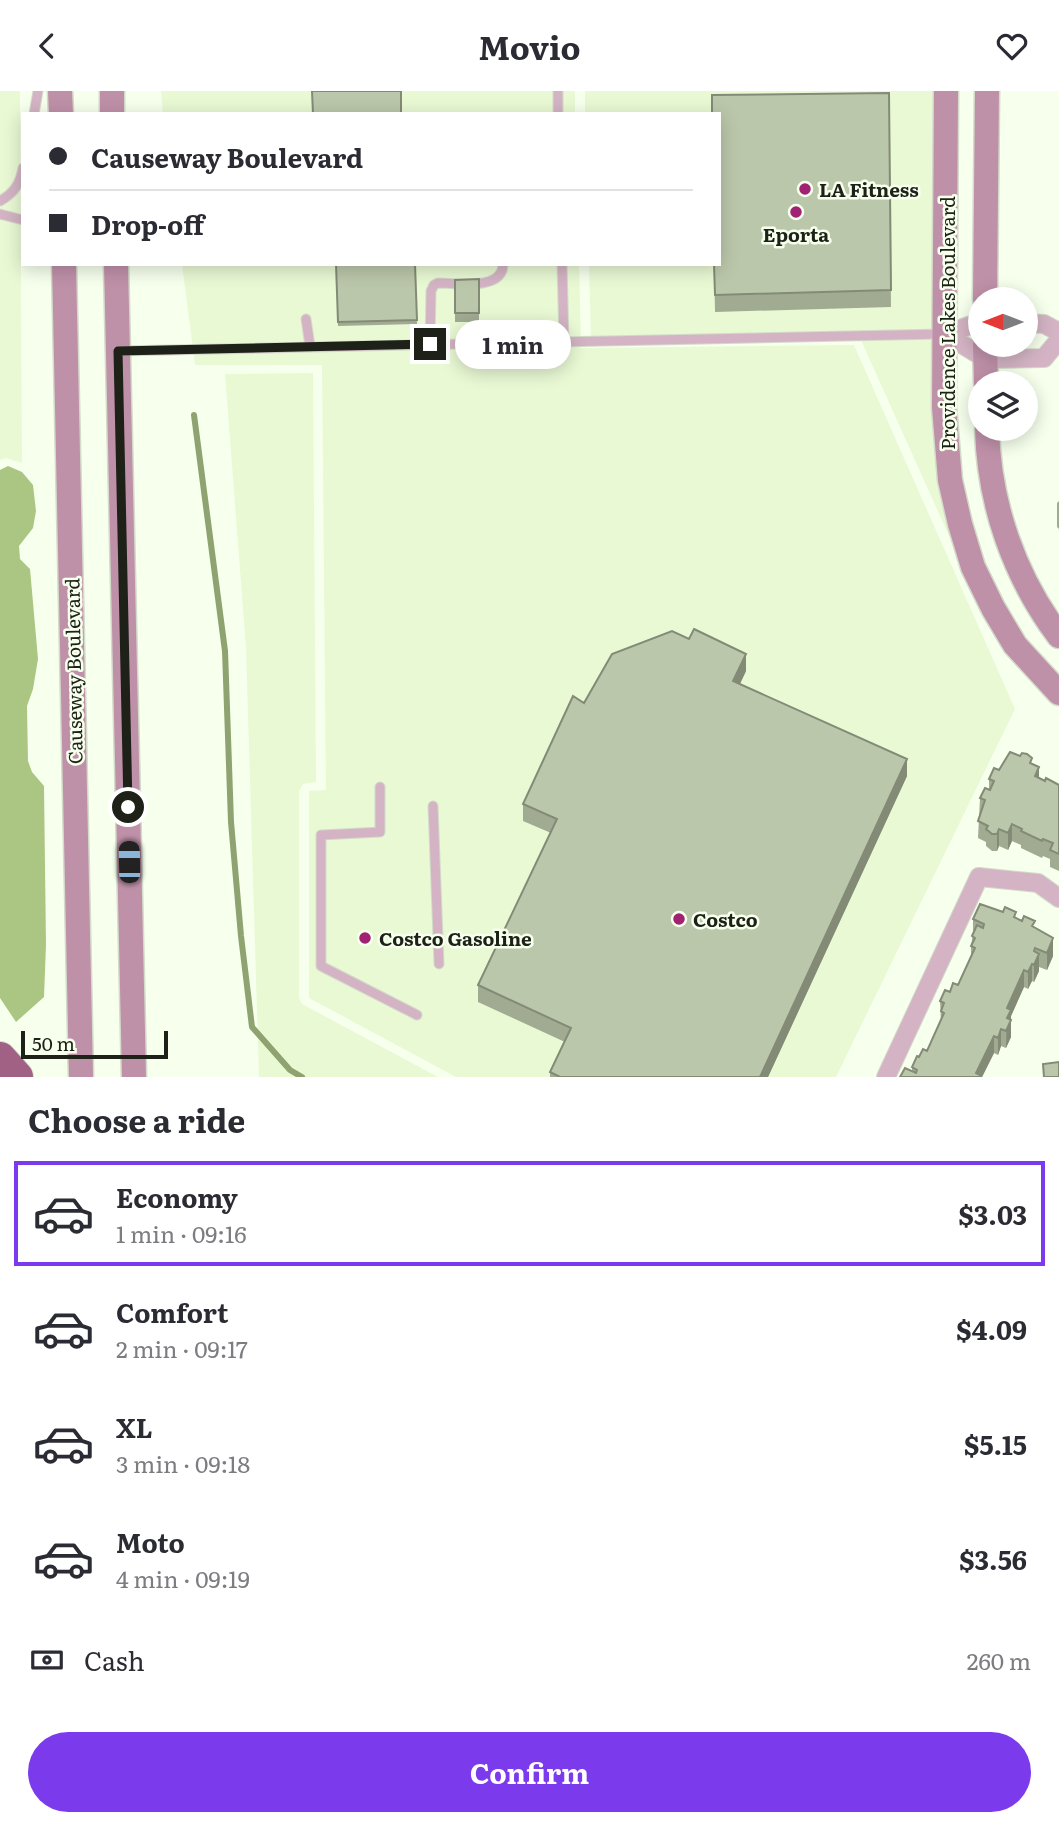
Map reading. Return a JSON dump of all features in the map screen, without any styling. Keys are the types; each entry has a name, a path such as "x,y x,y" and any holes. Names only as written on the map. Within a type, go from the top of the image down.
{"highway":[{"path":"0,1058 18,1077"}],"main road":[{"path":"60,91 61,112"},
{"path":"112,91 112,112"},
{"name":"Providence Lakes Boulevard","path":"946,91 946,444 960,524 973,567 1004,627 1015,645 1059,693"},
{"name":"Providence Lakes Boulevard","path":"985,287 987,91"},
{"name":"Causeway Boulevard","path":"64,266 81,1077"},
{"path":"116,266 134,1077"},
{"name":"Providence Lakes Boulevard","path":"988,441 992,483 1003,528 1020,572 1041,612 1059,636"}],"street":[{"path":"1038,324 1044,324 1059,333"},
{"path":"945,334 968,326"},
{"path":"945,334 986,362 1044,358 1059,340"},
{"path":"886,1077 979,877 1038,883 1059,898"}],"lane":[{"path":"34,112 38,91"},
{"path":"558,91 558,112"},
{"path":"0,201 12,194 21,176"},
{"path":"0,215 21,220"},
{"path":"430,344 431,291 434,285 497,279 503,266"},
{"path":"562,266 564,341"},
{"path":"306,319 310,346"},
{"path":"118,351 945,334"},
{"path":"380,787 380,832 321,835 321,966 417,1015"},
{"path":"433,806 439,964"}],"shaded area":[{"path":"0,91 20,91 22,463 6,458 0,460"},
{"path":"161,91 575,91 575,112 163,112"},
{"path":"585,91 935,91 934,444 939,482 959,558 860,338 591,340 589,266 721,266 721,112 585,112"},
{"path":"182,266 579,266 581,348 854,345 1015,709 836,1077 456,1077 309,998 309,791 326,790 322,365 195,365"},
{"path":"313,373 316,782 303,784 299,791 299,998 302,1004 438,1077 259,1077 246,648 225,374"}],"green space":[{"path":"8,466 22,472 33,485 36,511 33,528 19,546 20,559 30,569 38,659 27,706 28,761 32,772 44,786 44,997 16,1022 0,998 0,470"}],"building":[{"path":"312,91 401,91 401,112 313,112"},
{"name":"LA Fitness","path":"889,93 891,290 715,295 714,266 721,266 721,112 712,112 712,95"},
{"path":"336,266 415,266 417,320 338,322"},
{"path":"479,279 479,313 455,313 455,280"},
{"name":"Costco","path":"694,629 746,654 733,681 907,759 760,1077 560,1077 550,1072 571,1028 478,985 557,819 523,804 573,696 584,703 612,654 672,631 689,639"},
{"path":"1010,752 1020,756 1022,753 1027,754 1032,758 1030,763 1039,767 1035,776 1059,785 1059,854 1050,850 1053,843 1043,839 1042,841 1012,824 1008,833 999,829 997,834 992,834 986,829 988,826 978,821 985,800 980,798 985,788 990,790 994,781 989,779 994,768 999,770"},
{"path":"980,904 1003,912 1005,907 1016,912 1014,917 1022,921 1024,916 1035,921 1032,926 1053,938 1047,953 1035,948 1034,951 1039,954 1034,965 1032,964 1028,972 1024,970 1007,1008 1011,1010 1007,1018 1011,1020 1006,1031 1001,1029 998,1038 994,1036 976,1073 980,1077 900,1077 905,1068 916,1073 917,1070 912,1067 917,1056 919,1057 923,1049 927,1051 944,1013 941,1011 944,1003 940,1001 945,990 950,992 953,983 958,985 975,948 971,946 975,938 972,936 977,925 983,928 984,924 973,919"},
{"path":"1059,1062 1059,1077 1044,1077 1043,1064"}],"waterway":[{"path":"194,415 225,651 231,822 252,1027 290,1070 302,1077"}],"place":[{"name":"LA Fitness","path":"805,189"},
{"name":"Eporta","path":"796,212"},
{"name":"Costco","path":"679,919"},
{"name":"Costco Gasoline","path":"365,938"}],"route":[{"path":"128,807 118,351 430,344"}]}
